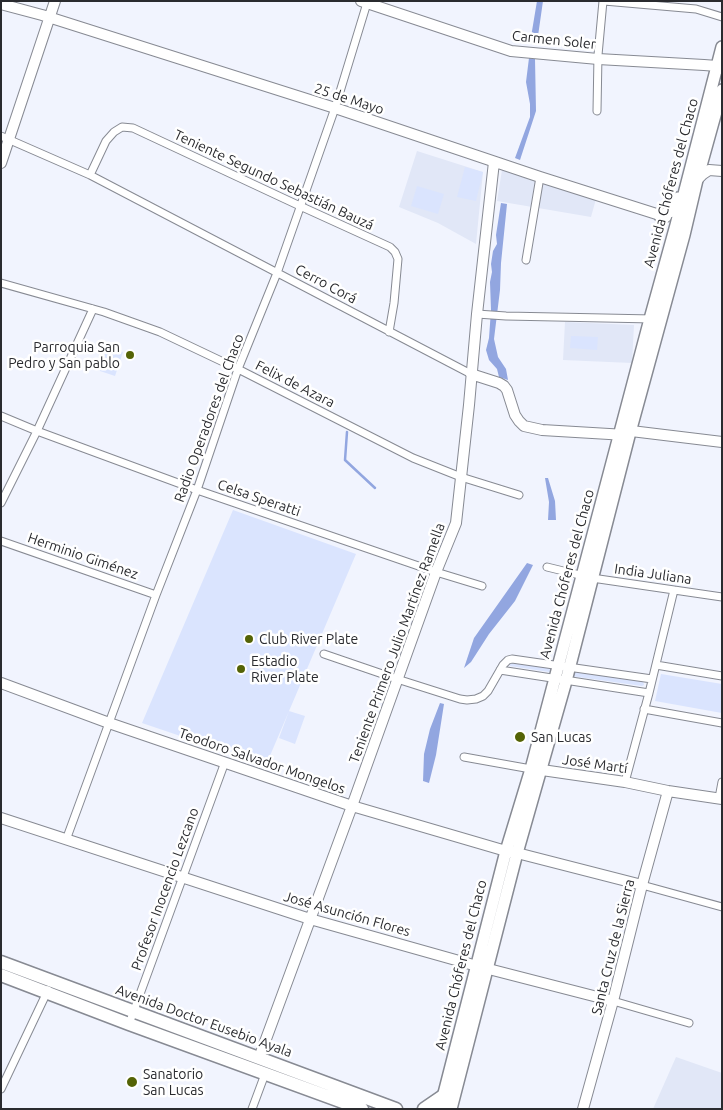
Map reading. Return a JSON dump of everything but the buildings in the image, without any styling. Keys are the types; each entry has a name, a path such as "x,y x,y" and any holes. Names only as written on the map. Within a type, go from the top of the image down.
{"highway":[{"name":"Avenida Doctor Eusebio Ayala","path":"1,962 129,1024 362,1109"},
{"name":"Avenida Doctor Eusebio Ayala","path":"1,975 49,986 133,1011 396,1109"},
{"path":"424,1109 442,1102"}],"main road":[{"name":"Avenida Chóferes del Chaco","path":"442,1102 482,967 512,852 561,680 655,319 677,218 719,67 722,47"},
{"name":"Avenida Chóferes del Chaco","path":"655,319 666,300 677,218 697,180 722,90"},
{"path":"677,218 672,211 676,206 688,166 693,160"},
{"name":"Avenida Chóferes del Chaco","path":"451,1109 482,967"}],"street":[{"path":"13,1 22,9"},
{"path":"1,163 5,138 55,1"},
{"path":"597,111 598,59 603,1 696,9 722,17"},
{"name":"Carmen Soler","path":"364,2 517,52 719,67"},
{"name":"Radio Operadores del Chaco","path":"66,840 156,595 197,490 238,369 277,273 335,108 364,2"},
{"name":"25 de Mayo","path":"1,4 335,108 540,177 677,218"},
{"name":"Teniente Segundo Sebastián Bauzá","path":"90,175 106,141 114,132 122,127 133,128 390,247 396,252 398,259 389,332"},
{"name":"Cerro Corá","path":"5,138 90,175 471,374 499,383 507,390 515,415 524,426 542,430 625,433"},
{"name":"Teniente Primero Julio Martínez Ramella","path":"259,1058 436,572 456,523 471,374 482,315 494,162"},
{"path":"697,180 709,170 722,171"},
{"path":"526,260 540,177"},
{"name":"Felix de Azara","path":"1,283 93,308 160,332 238,369 413,458 461,477 519,495"},
{"path":"1,504 37,431 93,308"},
{"path":"482,315 655,319"},
{"name":"Celsa Speratti","path":"1,416 197,490 482,586"},
{"path":"625,433 722,442"},
{"name":"Herminio Giménez","path":"1,541 156,595"},
{"path":"547,567 587,577"},
{"name":"India Juliana","path":"587,577 722,597"},
{"path":"625,782 674,590"},
{"path":"324,654 397,680 460,699 472,700 480,698 488,691 500,670 508,660 512,659 652,680"},
{"path":"656,665 722,676"},
{"path":"500,670 649,693"},
{"name":"Teodoro Salvador Mongelos","path":"1,683 352,806 512,852 642,885"},
{"path":"644,709 722,723"},
{"name":"José Martí","path":"464,757 720,799"},
{"name":"Profesor Inocencio Lezcano","path":"129,1024 225,762"},
{"path":"720,799 722,782"},
{"name":"Santa Cruz de la Sierra","path":"583,1109 668,791"},
{"name":"José Asunción Flores","path":"1,818 310,919 689,1023"},
{"path":"642,885 722,907"},
{"path":"1,1089 49,986"},
{"path":"252,1109 265,1074"}],"shaded area":[{"path":"417,151 483,172 476,244 438,223 399,207"},
{"path":"465,167 483,172 476,201 457,197"},
{"path":"502,170 596,199 591,217 497,201"},
{"path":"417,186 444,194 438,214 411,206"},
{"path":"565,322 634,325 632,363 563,360"},
{"path":"571,336 598,337 597,350 570,348"},
{"path":"107,347 123,352 115,376 100,371"},
{"name":"Club River Plate","path":"233,510 356,554 266,765 142,723"},
{"path":"511,661 550,667 551,671 510,666 509,663"},
{"path":"572,671 643,681 644,685 571,676"},
{"path":"661,674 722,684 722,713 655,701"},
{"path":"289,711 305,716 295,744 279,738"},
{"path":"676,1057 722,1073 722,1109 653,1109"}],"water":[{"path":"537,1 543,1 537,43 530,43"},
{"path":"529,58 535,59 536,111 520,160 515,158 530,117 526,82"},
{"path":"501,203 507,204 494,339 498,357 506,369 508,380 499,377 497,369 489,360 486,350 491,310 491,264 493,251 497,244 496,235"},
{"path":"545,478 548,478 555,501 556,520 548,520 549,502"},
{"path":"527,563 533,565 515,601 489,634 471,662 464,668 474,638"},
{"path":"440,703 444,704 436,755 429,783 423,781 424,754 430,729"}],"waterway":[{"path":"347,432 345,460 375,488"}],"place":[{"name":"Parroquia San Pedro y San pablo","path":"130,355"},
{"name":"Club River Plate","path":"249,639"},
{"name":"Estadio River Plate","path":"241,669"},
{"name":"San Lucas","path":"520,737"},
{"name":"Sanatorio San Lucas","path":"132,1082"}]}
